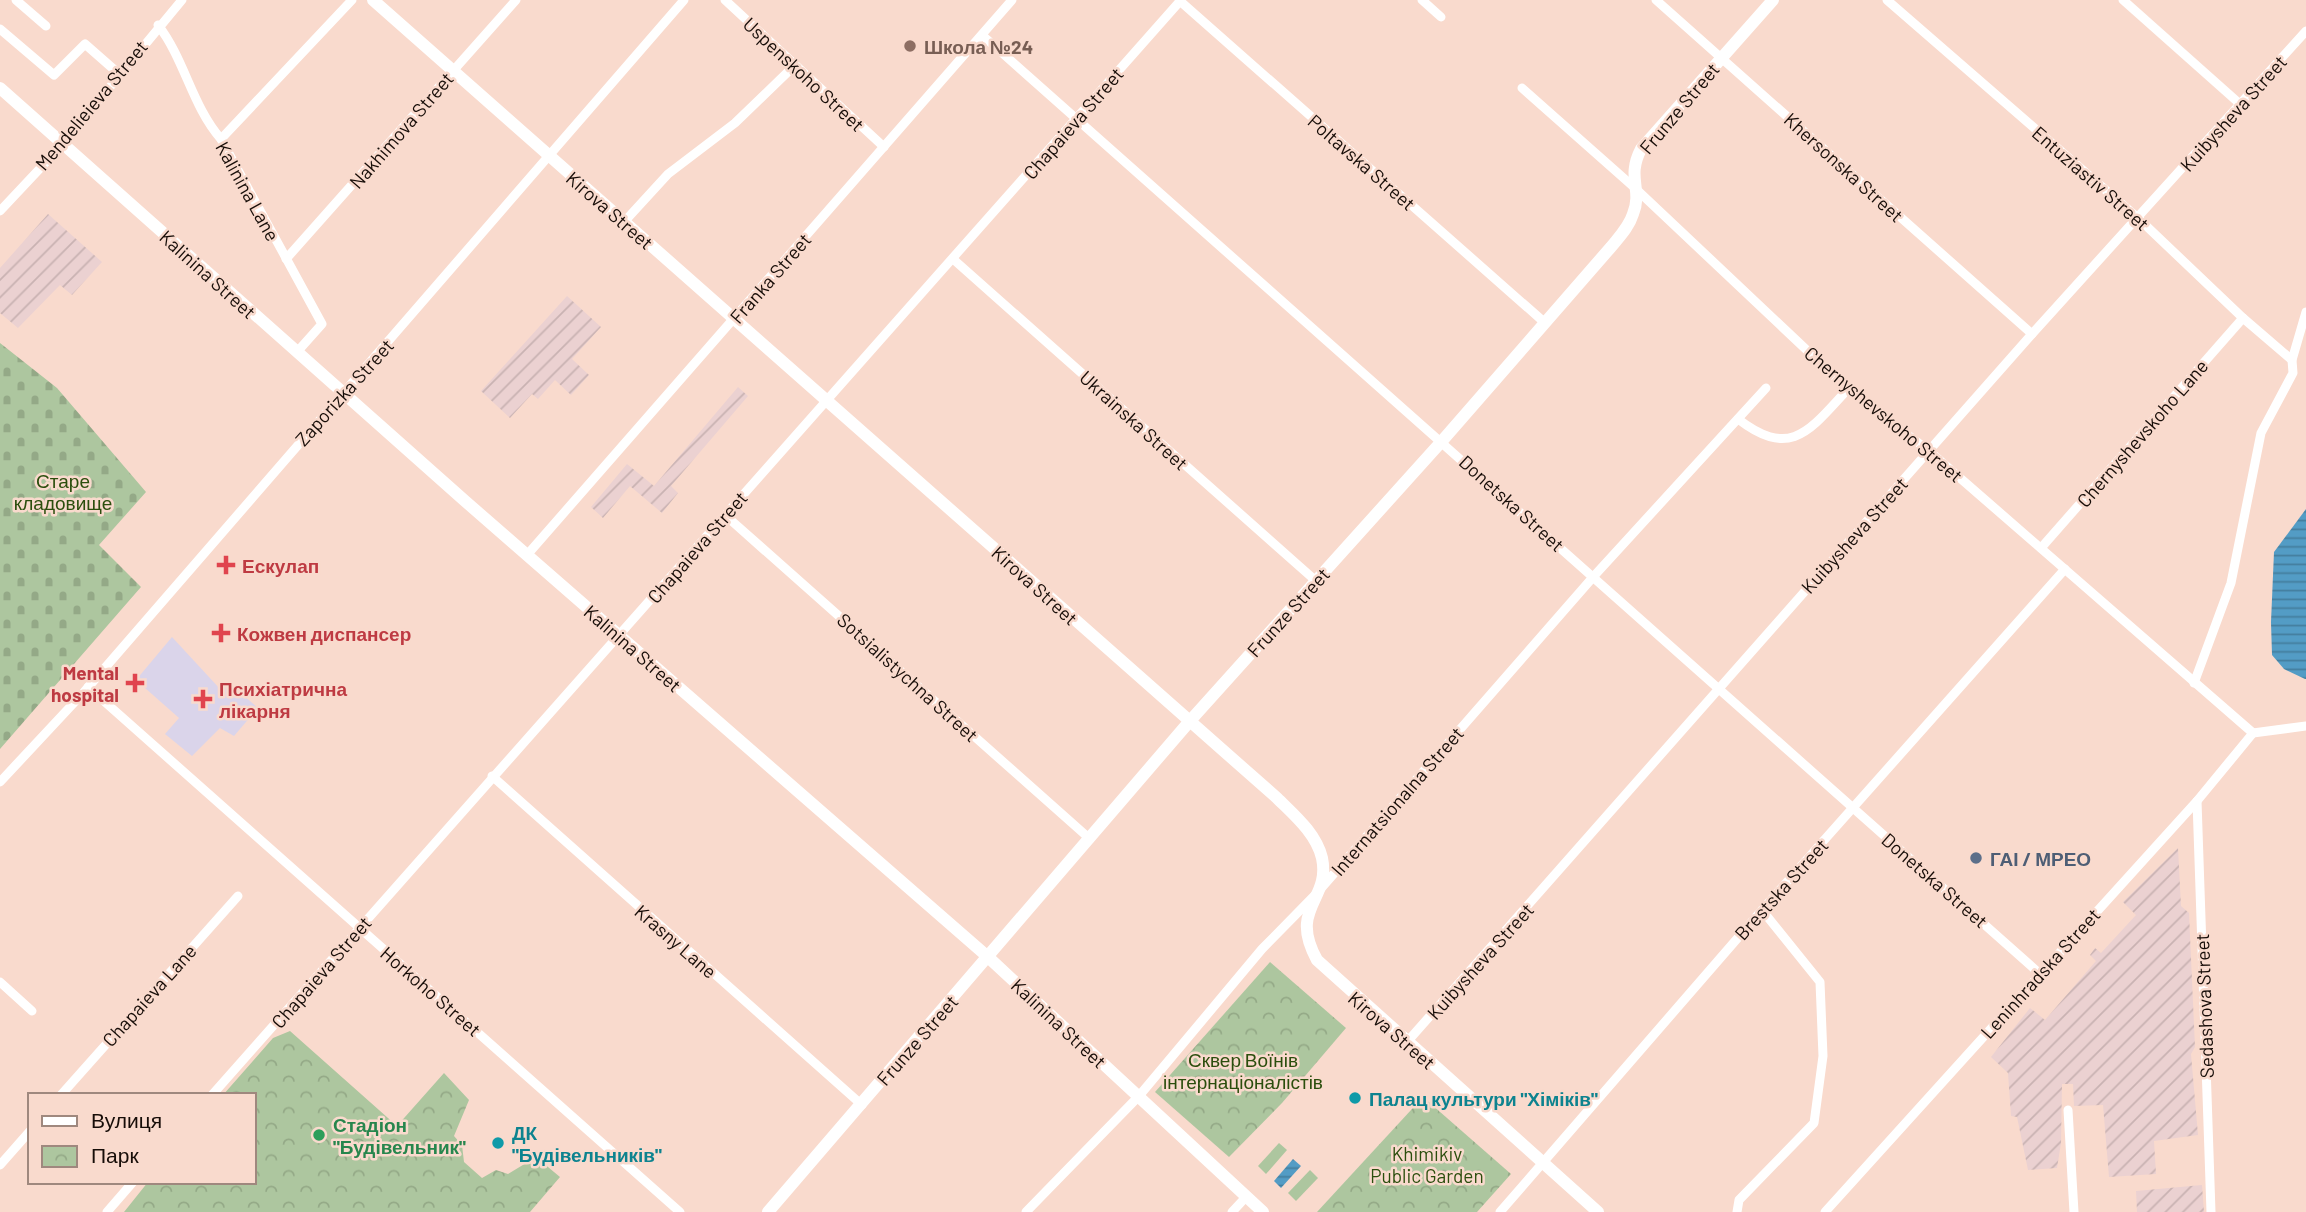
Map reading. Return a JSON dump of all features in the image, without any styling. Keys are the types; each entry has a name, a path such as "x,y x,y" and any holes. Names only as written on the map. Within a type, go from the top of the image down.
{"street":[{"path":"16,0 46,26"},
{"name":"Mendelieieva Street","path":"0,211 62,145 118,73 182,0"},
{"path":"221,139 352,0"},
{"name":"Kirova Street","path":"373,0 1277,798 1311,834 1321,856 1323,873 1304,925 1307,943 1317,960 1598,1212"},
{"name":"Nakhimova Street","path":"286,260 516,0"},
{"name":"Zaporizka Street","path":"0,782 88,687 305,434 345,394 684,0"},
{"name":"Uspenskoho Street","path":"725,0 884,147"},
{"name":"Franka Street","path":"527,555 1012,0"},
{"path":"1422,0 1441,17"},
{"name":"Khersonska Street","path":"1656,0 2032,334"},
{"name":"Frunze Street","path":"768,1212 1189,722 1442,441 1628,226 1635,212 1636,189 1632,166 1641,149 1773,0"},
{"name":"Entuziastiv Street","path":"1887,0 2139,219 2243,318 2292,360"},
{"path":"2123,0 2240,104"},
{"name":"Chapaieva Street","path":"214,1093 1181,1"},
{"name":"Poltavska Street","path":"1181,1 1544,322"},
{"name":"Kalinina Lane","path":"158,25 174,49 209,126 221,139 322,324 297,352"},
{"path":"0,29 54,75 85,44 118,73"},
{"name":"Kuibysheva Street","path":"1406,1042 2032,334 2139,219 2306,31"},
{"name":"Donetska Street","path":"982,35 2039,973"},
{"path":"624,222 668,174 735,122 794,66"},
{"name":"Kalinina Street","path":"0,88 527,555 988,957 1263,1212"},
{"name":"Chernyshevskoho Street","path":"1522,88 1636,189 1847,389 1929,451 2253,733"},
{"name":"Ukrainska Street","path":"953,259 1316,581"},
{"path":"2194,683 2231,583 2261,433 2293,373 2292,360 2306,312"},
{"name":"Chernyshevskoho Lane","path":"2041,548 2243,318"},
{"name":"Internatsionalna Street","path":"1026,1212 1139,1096 1262,950 1317,893 1594,576 1766,387"},
{"path":"1738,419 1764,437 1790,438 1818,421 1847,389"},
{"name":"Sotsialistychna Street","path":"725,515 1090,839"},
{"name":"Brestska Street","path":"1500,1212 1762,910 2065,569"},
{"name":"Horkoho Street","path":"88,687 680,1212"},
{"path":"2253,733 2306,726"},
{"name":"Leninhradska Street","path":"1825,1212 2197,801 2253,733"},
{"name":"Krasny Lane","path":"492,776 862,1105"},
{"name":"Sedashova Street","path":"2197,801 2211,1212"},
{"name":"Chapaieva Lane","path":"63,1093 238,896"},
{"path":"1737,1212 1739,1200 1814,1124 1823,1056 1820,982 1762,910"},
{"path":"0,982 32,1011"},
{"path":"2068,1110 2074,1212"},
{"path":"0,1165 28,1133"},
{"path":"107,1212 131,1184"},
{"path":"1232,1212 1246,1197"}],"shaded area":[{"path":"48,214 102,262 72,295 60,285 18,328 0,313 0,268"},
{"path":"567,296 601,327 572,359 589,375 571,395 555,380 538,399 532,394 510,418 481,391"},
{"path":"738,387 748,396 671,486 678,493 662,513 630,486 603,518 591,507 627,464 654,486"},
{"name":"Психіатрична лікарня","path":"172,637 221,690 228,682 258,708 234,736 220,728 192,756 165,734 179,718 136,680"},
{"path":"2178,848 2181,906 2189,913 2195,1047 2191,1054 2198,1135 2154,1141 2156,1174 2109,1177 2103,1105 2074,1106 2073,1084 2062,1084 2061,1143 2057,1168 2028,1170 2017,1117 2011,1116 2008,1073 1991,1057 2030,1008 2045,1020 2096,961 2090,955 2095,948 2101,953 2136,915 2123,902"},
{"path":"2202,1185 2204,1212 2137,1212 2136,1191"}],"green space":[{"name":"Старе кладовище","path":"0,343 57,388 146,492 99,545 141,587 0,749"},
{"name":"Сквер Воїнів інтернаціоналістів","path":"1270,962 1346,1028 1282,1103 1229,1157 1155,1092"},
{"path":"290,1031 397,1126 444,1073 469,1100 454,1136 462,1145 464,1162 482,1178 496,1170 508,1174 536,1157 560,1177 530,1212 124,1212 146,1184 256,1184 256,1093 225,1093 273,1038"},
{"name":"Khimikiv Public Garden","path":"1423,1097 1511,1174 1477,1212 1317,1212"},
{"path":"1279,1143 1287,1150 1266,1174 1258,1166"},
{"path":"1310,1170 1318,1178 1296,1201 1288,1193"}],"water":[{"path":"2306,509 2305,679 2284,669 2272,655 2271,622 2274,552"},
{"path":"1293,1159 1301,1166 1281,1188 1274,1181"}],"place":[{"name":"Школа №24","path":"910,46"},
{"name":"Ескулап","path":"226,565"},
{"name":"Кожвен диспансер","path":"221,633"},
{"name":"Mental hospital","path":"135,683"},
{"name":"Психіатрична лікарня","path":"203,699"},
{"name":"ГАІ / МРЕО","path":"1976,858"},
{"name":"Палац культури \"Хіміків\"","path":"1355,1098"},
{"name":"Стадіон \"Будівельник\"","path":"319,1135"},
{"name":"ДК \"Будівельників\"","path":"498,1143"}]}
